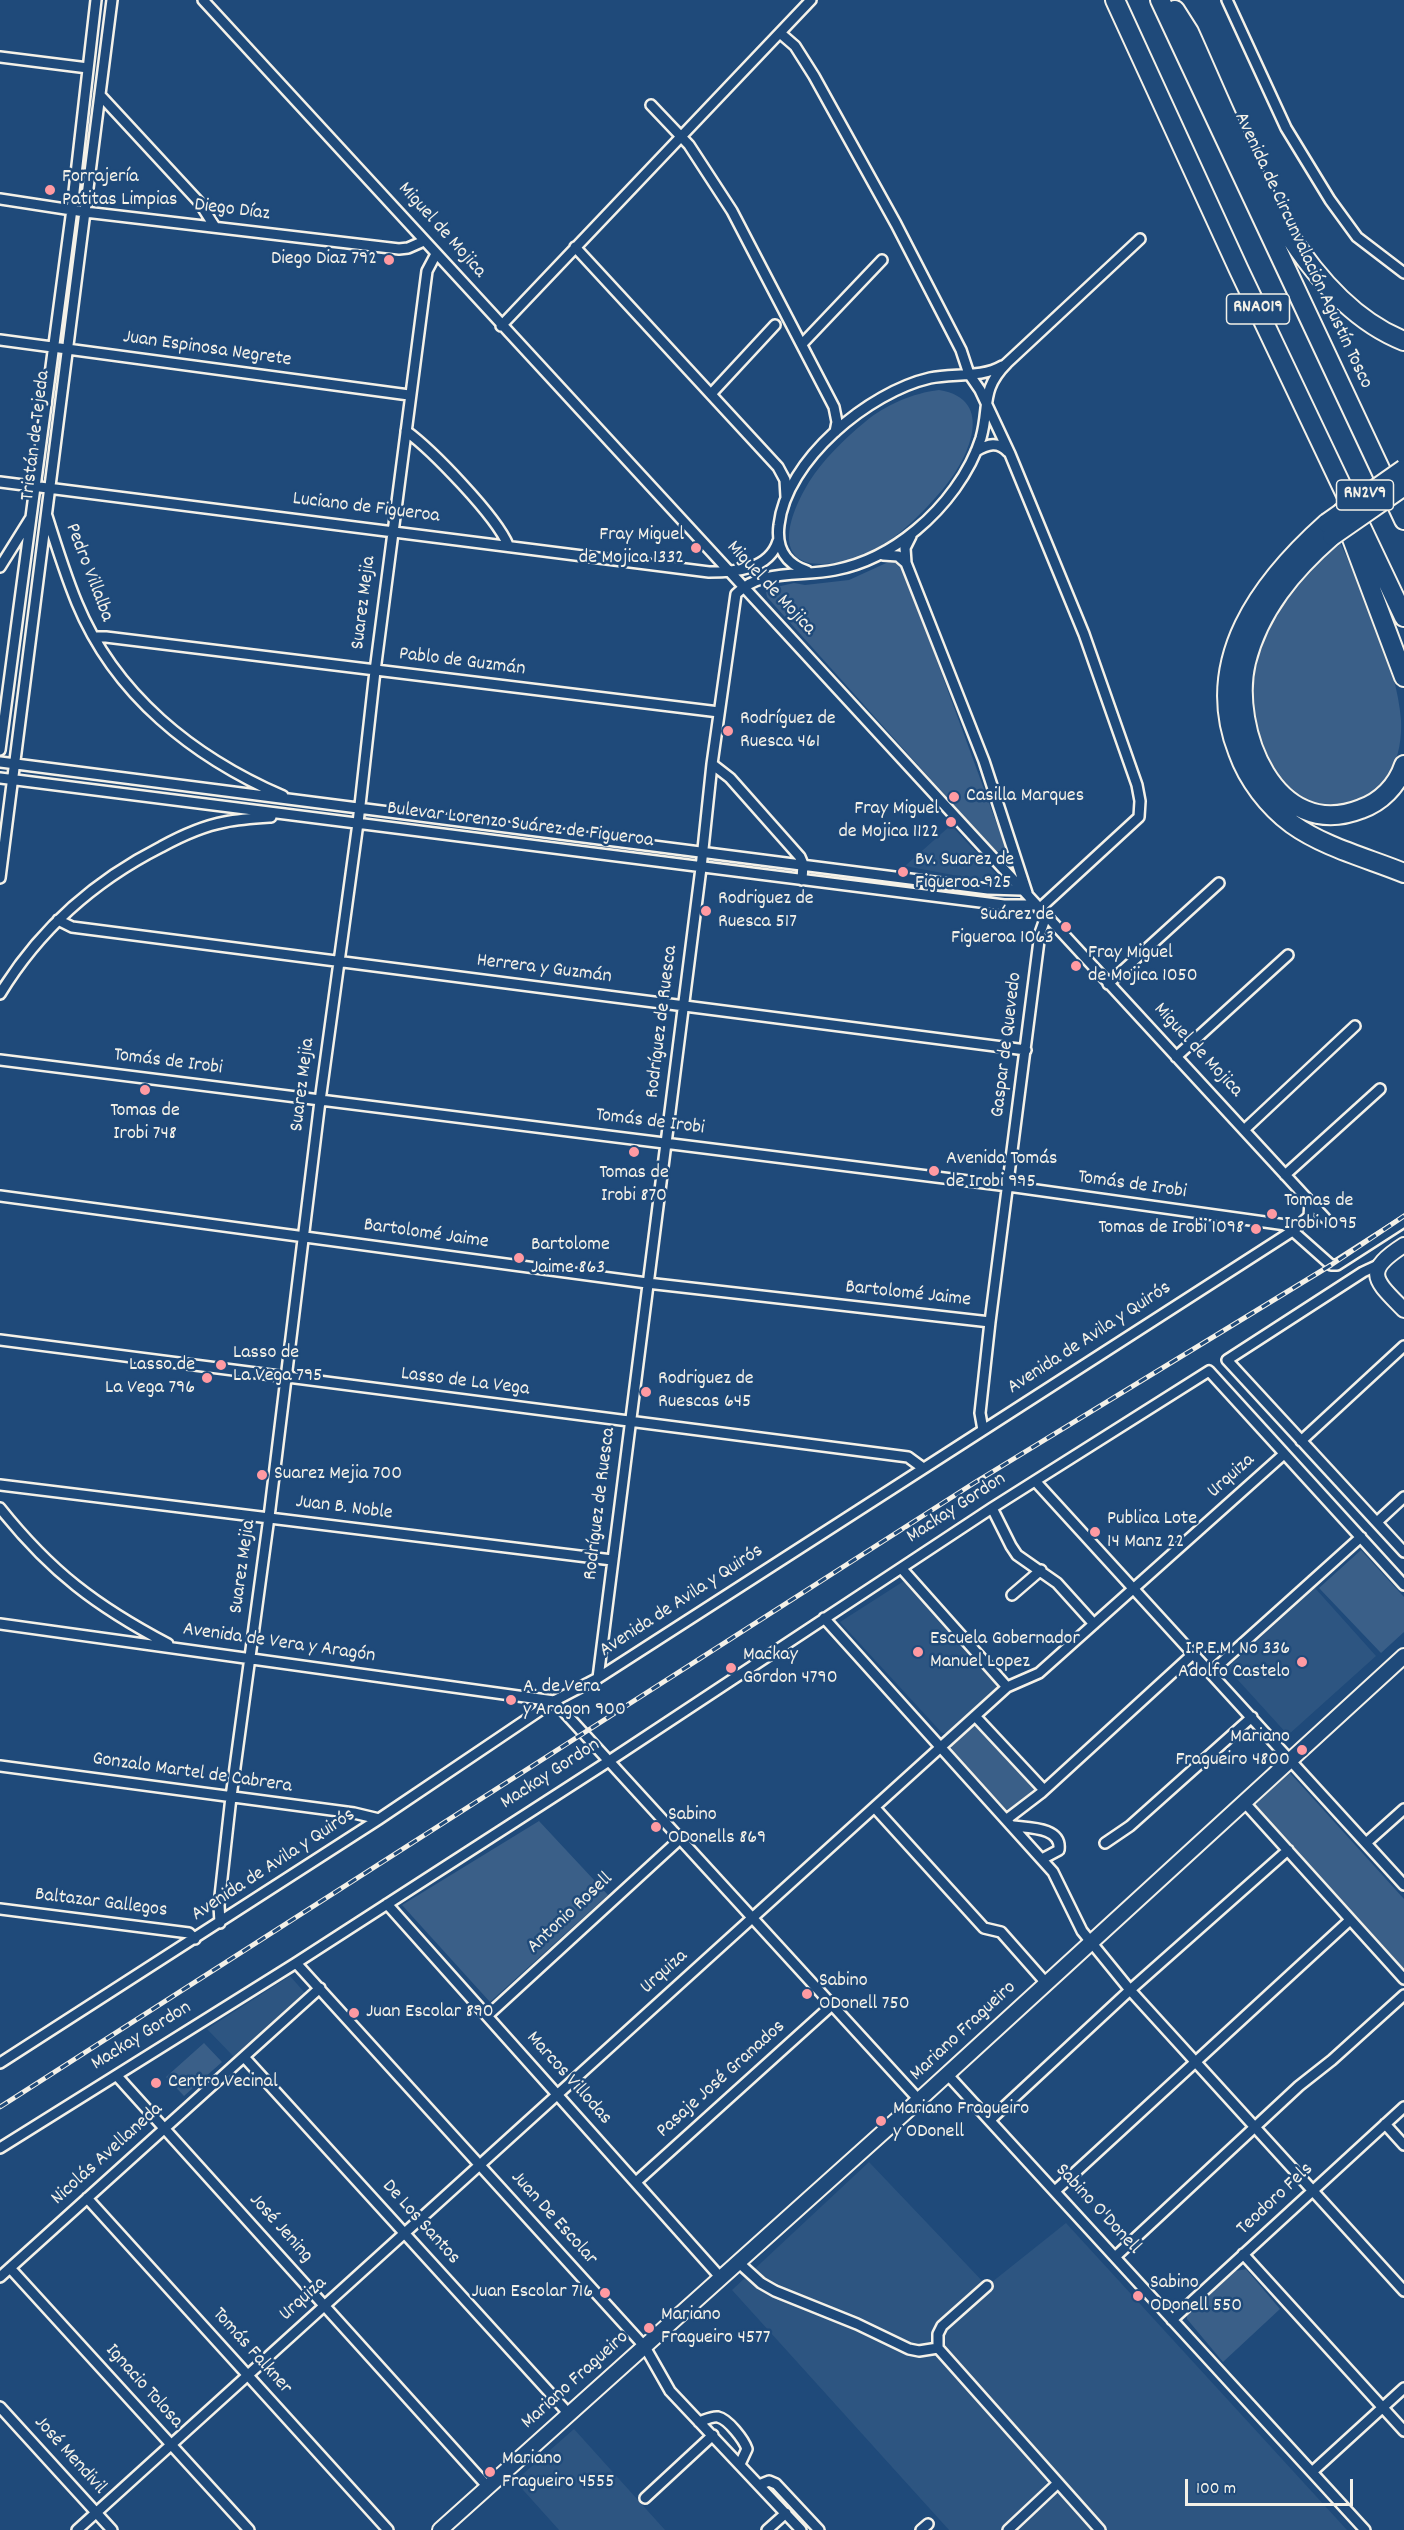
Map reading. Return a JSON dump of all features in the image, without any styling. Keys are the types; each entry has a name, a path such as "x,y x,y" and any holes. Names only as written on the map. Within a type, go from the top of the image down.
{"highway":[{"name":"RNA019","path":"1115,0 1234,259 1404,617"},
{"name":"Avenida de Circunvalación Agustín Tosco","path":"1160,0 1404,520"},
{"path":"1168,0 1189,32 1257,177 1296,246 1322,281 1348,308 1376,328 1404,341"},
{"path":"1327,453 1333,492 1404,677"},
{"name":"RN2V9","path":"1330,530 1404,468"},
{"name":"RN2V9","path":"1330,530 1404,486"},
{"path":"1330,530 1287,581 1256,632 1247,660 1242,693 1243,718 1250,744 1263,771 1280,792 1301,808 1329,815 1354,812 1380,799 1396,782 1404,765"},
{"path":"1330,530 1298,550 1273,578 1246,620 1230,666 1227,698 1230,728 1241,762 1250,778 1282,816 1321,840 1404,873"}],"main road":[{"path":"1404,1245 1384,1258 1378,1265 1377,1275 1380,1285 1404,1310"},
{"name":"Mariano Fragueiro","path":"440,2530 919,2100 1404,1656"}],"street":[{"name":"Tristán de Tejeda","path":"0,750 72,209 96,0"},
{"name":"Tristán de Tejeda","path":"0,878 112,0"},
{"name":"Miguel de Mojica","path":"203,0 742,588 1325,1218"},
{"path":"501,326 812,0"},
{"path":"1227,0 1286,128 1330,200 1357,237 1404,273"},
{"path":"780,33 795,46 814,76 896,224 961,350 969,374 980,390 1010,454 1084,634 1137,785 1140,801 1139,817 1040,910"},
{"path":"0,57 88,68"},
{"path":"100,95 199,202 215,227"},
{"path":"651,105 681,135 695,153 732,211 834,407 837,422 835,432"},
{"name":"Diego Díaz","path":"0,200 399,249 424,242"},
{"path":"742,588 750,582 834,571 867,561 913,533 950,495 976,451 992,379 1006,363 1140,239"},
{"path":"575,247 778,467 785,480 786,498"},
{"name":"Suarez Mejia","path":"220,1923 219,1905 231,1797 269,1517 338,962 358,823 392,531 427,271 436,254"},
{"path":"802,343 882,260"},
{"path":"711,394 775,325"},
{"name":"Juan Espinosa Negrete","path":"0,340 410,395"},
{"path":"945,376 958,365 961,350"},
{"path":"812,573 789,561 783,554 778,541 778,525 786,498 808,462 835,432 861,411 906,385 945,376 994,370 1006,363"},
{"path":"834,407 850,414 861,411"},
{"path":"406,431 425,446 497,524 508,545"},
{"path":"976,451 991,444 999,445 1010,454"},
{"path":"778,467 791,471 808,462"},
{"name":"Luciano de Figueroa","path":"0,482 698,571 727,571 760,564 773,554 778,541"},
{"name":"Pedro Villalba","path":"46,511 71,588 94,638 126,684 162,722 182,738 231,771 294,800"},
{"path":"0,567 32,514"},
{"path":"913,533 905,548 906,563 984,761 1024,893"},
{"path":"880,555 898,556 906,563"},
{"name":"Rodríguez de Ruesca","path":"598,1678 684,1005 712,764 734,602 736,594 742,588"},
{"name":"Pablo de Guzmán","path":"94,638 117,638 719,712"},
{"name":"Bulevar Lorenzo Suárez de Figueroa","path":"0,762 359,810 1024,893"},
{"path":"712,764 729,778 800,857 803,864 802,880"},
{"name":"Bulevar Lorenzo Suárez de Figueroa","path":"0,778 1040,910"},
{"path":"0,994 22,961 58,920 103,881 173,841 225,822 288,815"},
{"path":"1108,984 1219,883"},
{"name":"Gaspar de Quevedo","path":"983,1430 980,1413 1040,933 1040,910"},
{"name":"Herrera y Guzmán","path":"58,920 72,927 1026,1050"},
{"path":"1176,1057 1288,955"},
{"path":"1244,1130 1355,1026"},
{"name":"Tomás de Irobi","path":"0,1060 1008,1186 1286,1225 1294,1230"},
{"path":"1285,1175 1380,1089"},
{"name":"Bartolomé Jaime","path":"0,1196 648,1283 990,1322"},
{"name":"Avenida de Avila y Quirós","path":"0,2063 220,1923 554,1701 598,1678 1294,1230 1309,1216 1310,1202"},
{"path":"1294,1230 1330,1265 1337,1266 1404,1222"},
{"path":"1353,1255 1365,1271"},
{"path":"1378,1265 1365,1271 1227,1360 1404,1552"},
{"name":"Lasso de La Vega","path":"0,1340 908,1457 923,1468"},
{"path":"1301,1440 1404,1346"},
{"name":"Mackay Gordon","path":"0,2148 296,1963 609,1761 992,1508 1209,1371 1284,1454"},
{"path":"1284,1454 1404,1585"},
{"name":"Urquiza","path":"77,2530 1007,1687 1039,1673 1284,1454"},
{"path":"1036,1482 1404,1885"},
{"name":"Juan B. Noble","path":"0,1485 612,1560"},
{"path":"1377,1522 1404,1497"},
{"path":"0,1508 51,1565 82,1592 106,1610 175,1648"},
{"path":"992,1508 1017,1555 1057,1583 1094,1624"},
{"path":"1211,1672 1361,1537"},
{"path":"902,1569 1007,1687"},
{"path":"1012,1595 1041,1570"},
{"path":"824,1618 1053,1872 1090,1943 1130,1990 1404,2291"},
{"name":"Avenida de Vera y Aragón","path":"0,1624 554,1701"},
{"path":"1010,1822 1194,1653"},
{"path":"554,1701 919,2100"},
{"path":"975,1716 1044,1790"},
{"path":"1105,1843 1130,1826 1252,1717"},
{"name":"Gonzalo Martel de Cabrera","path":"0,1766 354,1813 379,1819"},
{"path":"1244,1802 1404,1979"},
{"path":"875,1808 984,1928 1001,1932 1046,1983"},
{"path":"1366,1843 1404,1809"},
{"path":"1010,1822 1050,1832 1056,1837 1060,1844 1059,1850 1042,1859"},
{"name":"Antonio Rosell","path":"487,2016 680,1839"},
{"path":"990,2120 1130,1990 1288,1850"},
{"name":"Marcos Villodas","path":"387,1904 722,2278"},
{"name":"Baltazar Gallegos","path":"0,1909 189,1933 195,1939"},
{"path":"1055,2191 1350,1920"},
{"name":"Juan De Escolar","path":"296,1963 645,2347 670,2391 801,2530"},
{"name":"Nicolás Avellaneda","path":"0,2277 320,1988"},
{"path":"1115,2257 1255,2127 1404,1995"},
{"name":"Pasaje José Granados","path":"636,2182 832,2005"},
{"name":"De Los Santos","path":"244,2057 569,2414"},
{"name":"Sabino O'Donell","path":"947,2074 1365,2530"},
{"name":"José Jening","path":"117,2076 488,2487"},
{"name":"Teodoro Fels","path":"1172,2320 1404,2107"},
{"path":"1385,2124 1404,2145"},
{"name":"Tomás Falkner","path":"87,2199 388,2530"},
{"path":"1243,2254 1404,2431"},
{"path":"739,2263 760,2283 774,2291 857,2324 909,2349 919,2351 938,2348"},
{"name":"Ignacio Tolosa","path":"10,2268 249,2530"},
{"path":"987,2286 942,2326 938,2334 938,2348 1100,2530"},
{"path":"1312,2472 1404,2388"},
{"name":"José Mendivil","path":"0,2407 112,2530"},
{"path":"699,2422 715,2416 721,2417 726,2422 745,2443 747,2449 740,2464"},
{"path":"645,2498 713,2435"},
{"path":"759,2485 769,2481 776,2484 819,2530"},
{"path":"1008,2530 1058,2483"},
{"path":"767,2530 786,2513"}],"shaded area":[{"path":"939,390 957,396 968,405 972,418 972,432 968,447 961,463 943,489 901,532 863,556 825,564 808,562 796,556 790,546 789,533 792,518 809,482 827,458 881,410 909,397"},
{"path":"1339,540 1386,652 1398,698 1401,726 1396,761 1383,782 1366,797 1356,802 1345,806 1323,807 1304,801 1290,791 1265,757 1252,720 1250,681 1267,624 1283,597"},
{"path":"895,559 901,563 1006,849 996,852 767,597 768,589 794,583 805,585 849,580"},
{"path":"951,825 1006,885 905,866"},
{"path":"1361,1550 1404,1597 1404,1632 1381,1653 1319,1588"},
{"name":"Escuela Gobernador Manuel Lopez","path":"904,1581 996,1681 996,1690 948,1733 942,1733 840,1622"},
{"name":"I.P.E.M. No 336 Adolfo Castelo","path":"1315,1588 1376,1656 1288,1735 1227,1668"},
{"path":"975,1723 1037,1791 1008,1811 951,1751 952,1743"},
{"path":"1290,1773 1404,1899 1404,1971 1254,1805"},
{"path":"539,1821 608,1895 490,2002 402,1905"},
{"path":"290,1976 305,1993 234,2057 207,2029"},
{"path":"204,2043 222,2062 184,2096 166,2077"},
{"path":"869,2162 987,2286 1066,2223 1347,2530 949,2530 732,2290"},
{"path":"1246,2269 1280,2309 1223,2362 1187,2319 1187,2315 1236,2271"},
{"path":"574,2429 665,2530 559,2530 515,2481"}],"railway":[{"path":"0,2107 974,1483 1331,1265 1404,1216"}],"place":[{"name":"Forrajería Patitas Limpias","path":"50,190"},
{"name":"Diego Diaz 792","path":"389,260"},
{"name":"Fray Miguel de Mojica 1332","path":"696,548"},
{"name":"Rodríguez de Ruesca 461","path":"728,731"},
{"name":"Casilla Marques","path":"954,797"},
{"name":"Fray Miguel de Mojica 1122","path":"951,822"},
{"name":"Bv. Suarez de Figueroa 925","path":"903,872"},
{"name":"Rodriguez de Ruesca 517","path":"706,911"},
{"name":"Suárez de Figueroa 1063","path":"1066,927"},
{"name":"Fray Miguel de Mojica 1050","path":"1076,966"},
{"name":"Tomas de Irobi 748","path":"145,1090"},
{"name":"Tomas de Irobi 870","path":"634,1152"},
{"name":"Avenida Tomás de Irobi 995","path":"934,1171"},
{"name":"Tomas de Irobi 1095","path":"1272,1214"},
{"name":"Tomas de Irobi 1098","path":"1256,1229"},
{"name":"Bartolome Jaime 863","path":"519,1258"},
{"name":"Lasso de La Vega 795","path":"221,1365"},
{"name":"Lasso de La Vega 796","path":"207,1378"},
{"name":"Rodriguez de Ruescas 645","path":"646,1392"},
{"name":"Suarez Mejia 700","path":"262,1475"},
{"name":"Publica Lote 14 Manz 22","path":"1095,1532"},
{"name":"Escuela Gobernador Manuel Lopez","path":"918,1652"},
{"name":"I.P.E.M. No 336 Adolfo Castelo","path":"1302,1662"},
{"name":"Mackay Gordon 4790","path":"731,1668"},
{"name":"A. de Vera y Aragon 900","path":"511,1700"},
{"name":"Mariano Fragueiro 4800","path":"1302,1750"},
{"name":"Sabino ODonells 869","path":"656,1827"},
{"name":"Sabino ODonell 750","path":"807,1994"},
{"name":"Juan Escolar 890","path":"354,2013"},
{"name":"Centro Vecinal","path":"156,2083"},
{"name":"Mariano Fragueiro y ODonell","path":"881,2121"},
{"name":"Juan Escolar 716","path":"605,2293"},
{"name":"Sabino ODonell 550","path":"1138,2296"},
{"name":"Mariano Fragueiro 4577","path":"649,2328"},
{"name":"Mariano Fragueiro 4555","path":"490,2472"}]}
